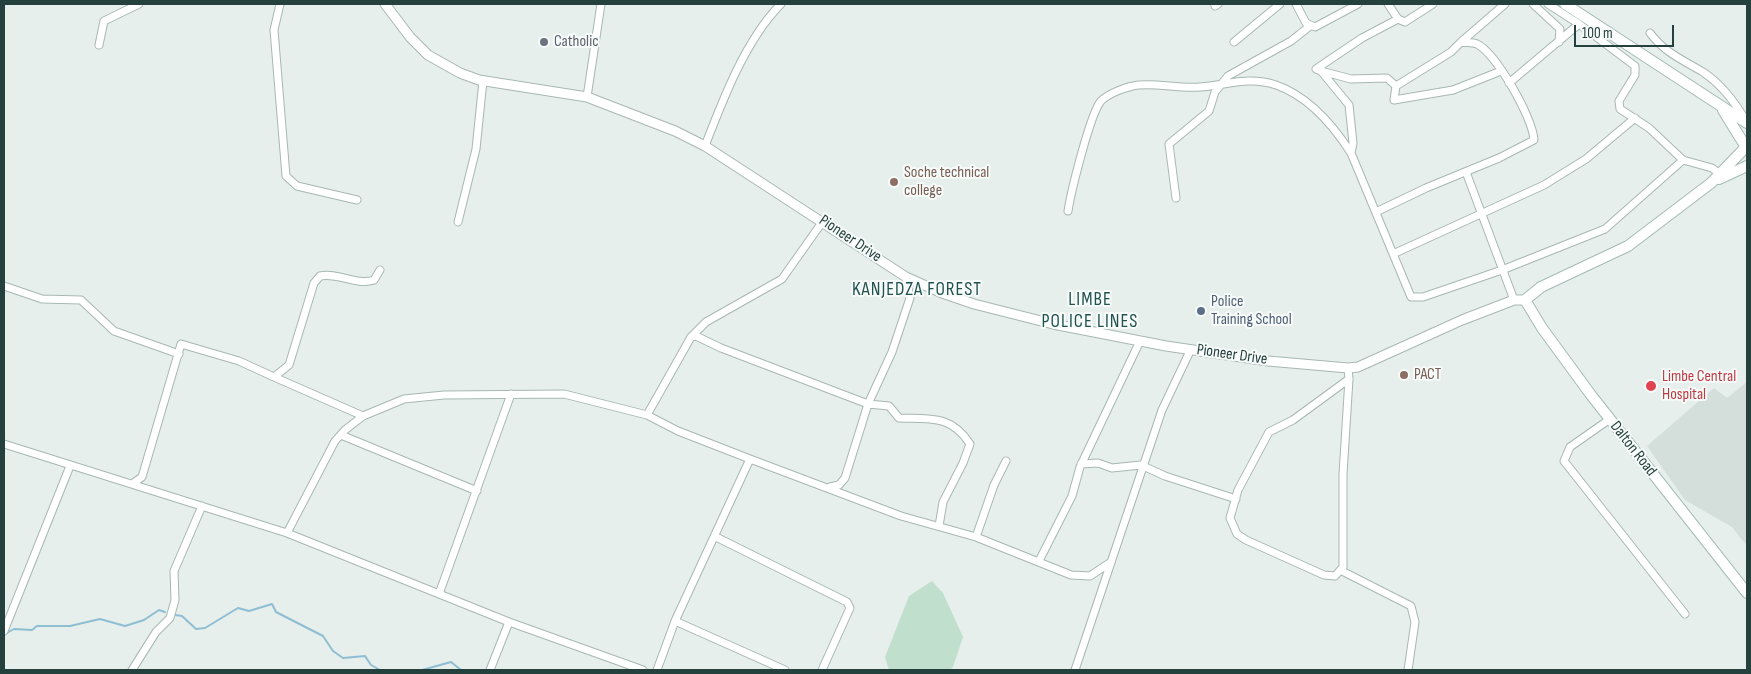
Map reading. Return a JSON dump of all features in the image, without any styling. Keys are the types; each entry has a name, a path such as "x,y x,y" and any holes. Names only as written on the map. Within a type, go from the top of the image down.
{"main road":[{"path":"1565,4 1577,8 1747,123"},
{"path":"1525,300 1541,287 1628,246 1711,183 1720,174 1746,146 1720,105"},
{"path":"1711,183 1747,166"},
{"name":"Dalton Road","path":"1525,300 1542,328 1610,419 1747,592"}],"street":[{"path":"99,45 104,21 139,4"},
{"path":"280,4 274,30 286,176 298,186 357,200"},
{"name":"Pioneer Drive","path":"385,4 410,36 428,55 460,73 483,81 587,97 675,131 706,146 906,277 974,304 1053,324 1140,341 1268,361 1348,368 1370,363 1455,324 1514,300 1525,300"},
{"path":"587,97 601,4"},
{"path":"706,146 718,111 743,60 763,24 781,4"},
{"path":"1234,42 1280,4"},
{"path":"1296,4 1306,23 1310,26 1319,27 1358,4"},
{"path":"1388,4 1398,19"},
{"path":"1396,86 1387,78 1351,79 1316,69 1362,38 1398,19 1406,21 1433,4"},
{"path":"1396,86 1451,52 1505,4"},
{"path":"1533,4 1560,28 1560,42"},
{"path":"1548,4 1580,24 1635,66 1635,76 1618,104 1622,111 1636,118 1683,160 1712,168 1720,174"},
{"path":"1509,83 1580,24"},
{"path":"1176,198 1169,144 1209,111 1215,92 1228,76 1291,41 1310,26"},
{"path":"1650,33 1669,54 1704,73 1729,93 1747,123"},
{"path":"1376,212 1499,158 1534,140 1520,102 1501,71 1484,49 1475,43 1461,42"},
{"path":"1321,71 1349,105 1353,143 1351,153"},
{"path":"1396,86 1394,100 1453,90 1501,71"},
{"path":"1068,211 1091,123 1101,102 1118,91 1139,85 1200,87 1246,80 1275,85 1302,98 1340,136 1351,153 1409,295 1415,298 1502,270 1605,229 1630,209 1683,160"},
{"path":"458,222 476,149 483,81"},
{"path":"1393,254 1544,185 1586,159 1636,118"},
{"path":"1466,172 1480,214 1514,300"},
{"path":"647,415 690,337 706,322 782,279 823,221"},
{"path":"274,377 289,365 314,283 320,276 330,275 366,282 374,280 380,270"},
{"path":"830,487 839,485 845,478 868,404 892,352 910,298 906,277"},
{"path":"4,286 42,299 81,300 114,331 179,354"},
{"path":"690,337 696,336 720,348 868,404 890,406 900,418 933,418 953,427 969,442 963,463 943,502 939,526"},
{"path":"1039,561 1072,496 1081,464 1140,341"},
{"path":"132,484 142,477 182,344 238,361 363,416"},
{"path":"1075,670 1162,410 1191,349"},
{"path":"1342,571 1343,474 1349,379 1348,368"},
{"path":"1342,571 1335,576 1324,575 1237,534 1230,518 1238,490 1269,432 1293,420 1349,379"},
{"path":"439,594 511,394"},
{"path":"287,533 340,435 363,416 396,402 424,396 573,395 647,415 678,431 830,487 901,516 976,537 1080,577 1090,576 1110,562"},
{"path":"1610,419 1570,447 1564,462 1684,614"},
{"path":"340,435 477,490"},
{"path":"4,444 287,533 509,622 643,670"},
{"path":"657,670 675,621 716,537 750,459"},
{"path":"976,537 994,485 1006,461"},
{"path":"1081,464 1098,464 1112,468 1141,465 1236,499"},
{"path":"4,631 70,466"},
{"path":"134,670 156,632 170,618 175,600 174,571 202,506"},
{"path":"716,537 847,602 850,608 822,670"},
{"path":"1342,571 1411,606 1415,622 1408,670"},
{"path":"675,621 785,670"},
{"path":"491,670 509,622"}],"shaded area":[{"path":"1747,382 1747,546 1732,527 1685,500 1647,446 1714,388 1727,398"}],"green space":[{"path":"932,581 943,593 963,637 953,667 950,670 889,670 885,657 909,596"}],"waterway":[{"path":"175,615 182,616 196,629 205,628 238,608 249,611 272,604 276,612 323,636 333,651 343,658 365,656 371,665 380,670"},
{"path":"5,634 14,629 32,630 37,626 70,626 100,619 125,626 144,620 159,610 165,612"},
{"path":"422,670 451,662 461,670"}],"place":[{"name":"Catholic","path":"544,42"},
{"name":"Soche technical college","path":"894,182"},
{"name":"Police Training School","path":"1201,311"},
{"name":"PACT","path":"1404,375"},
{"name":"Limbe Central Hospital","path":"1651,386"}],"district":[{"name":"KANJEDZA FOREST","path":"917,290"},
{"name":"LIMBE POLICE LINES","path":"1090,311"}]}
